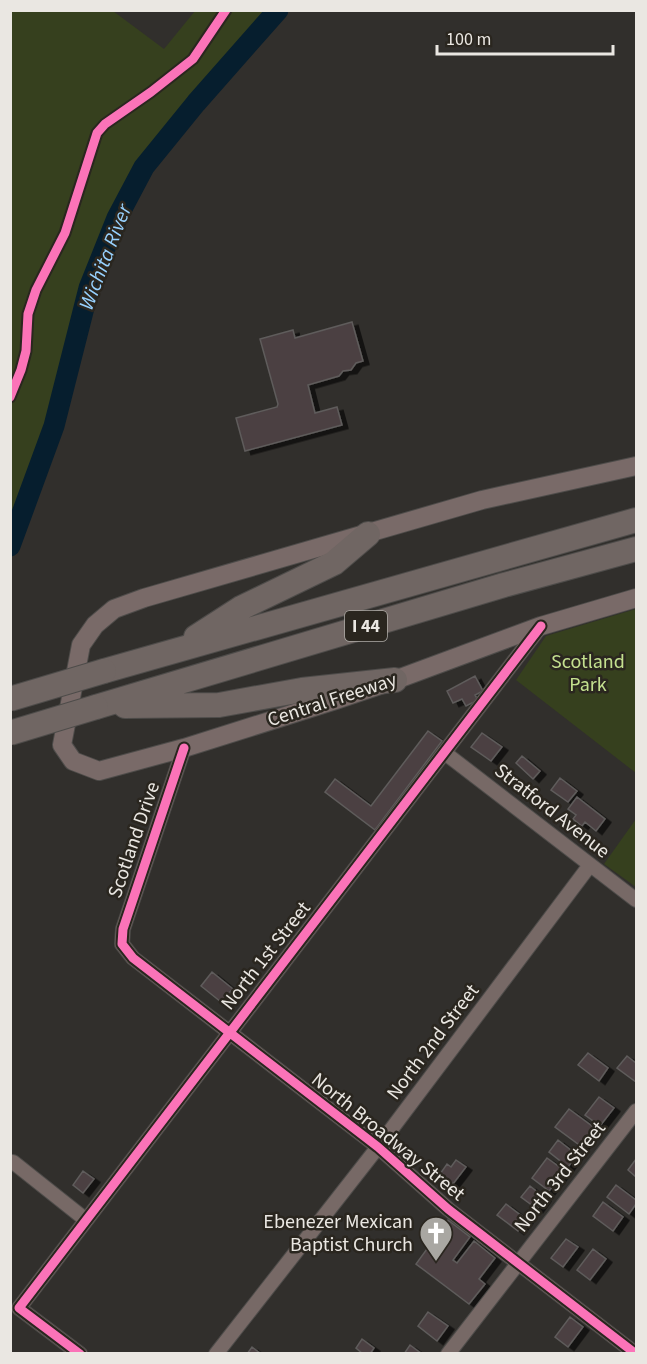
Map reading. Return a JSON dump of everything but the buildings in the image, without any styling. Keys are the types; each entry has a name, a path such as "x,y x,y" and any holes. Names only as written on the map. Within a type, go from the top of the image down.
{"highway":[{"name":"I 44","path":"10,699 636,520"},
{"path":"175,650 241,608 334,563 368,534"},
{"name":"I 44","path":"10,732 504,585 636,549"},
{"path":"96,706 219,705 302,690 395,680"}],"main road":[{"name":"Central Freeway","path":"636,466 482,500 144,598 114,609 95,625 81,645 62,745 73,761 99,771 184,748 395,680 541,626 636,598"}],"street":[{"name":"North 1st Street","path":"80,1353 19,1308 541,626"},
{"name":"Scotland Drive","path":"122,944 123,929 184,748"},
{"name":"Stratford Avenue","path":"445,753 636,900"},
{"name":"North 2nd Street","path":"216,1353 378,1148 590,864"},
{"name":"North Broadway Street","path":"122,944 134,958 378,1148 447,1209 636,1353"},
{"name":"North 3rd Street","path":"448,1353 636,1111"},
{"path":"13,1162 86,1220"}],"green space":[{"path":"11,10 113,11 164,49 195,11 278,11 196,103 144,167 118,218 89,288 54,426 11,546"},
{"name":"Scotland Park","path":"636,609 636,773 516,680 546,636"},
{"path":"636,819 636,887 604,864"}],"waterway":[{"name":"Wichita River","path":"10,546 54,426 89,288 117,218 144,167 196,103 278,10"}],"cycle path":[{"path":"10,397 26,351 28,314 36,290 65,233 97,133 105,124 193,59 226,10"},
{"path":"80,1354 19,1308 541,626"},
{"path":"184,748 123,929 122,944 133,958 378,1147 448,1209 636,1354"}],"place":[{"name":"Ebenezer Mexican Baptist Church","path":"436,1262"}]}
